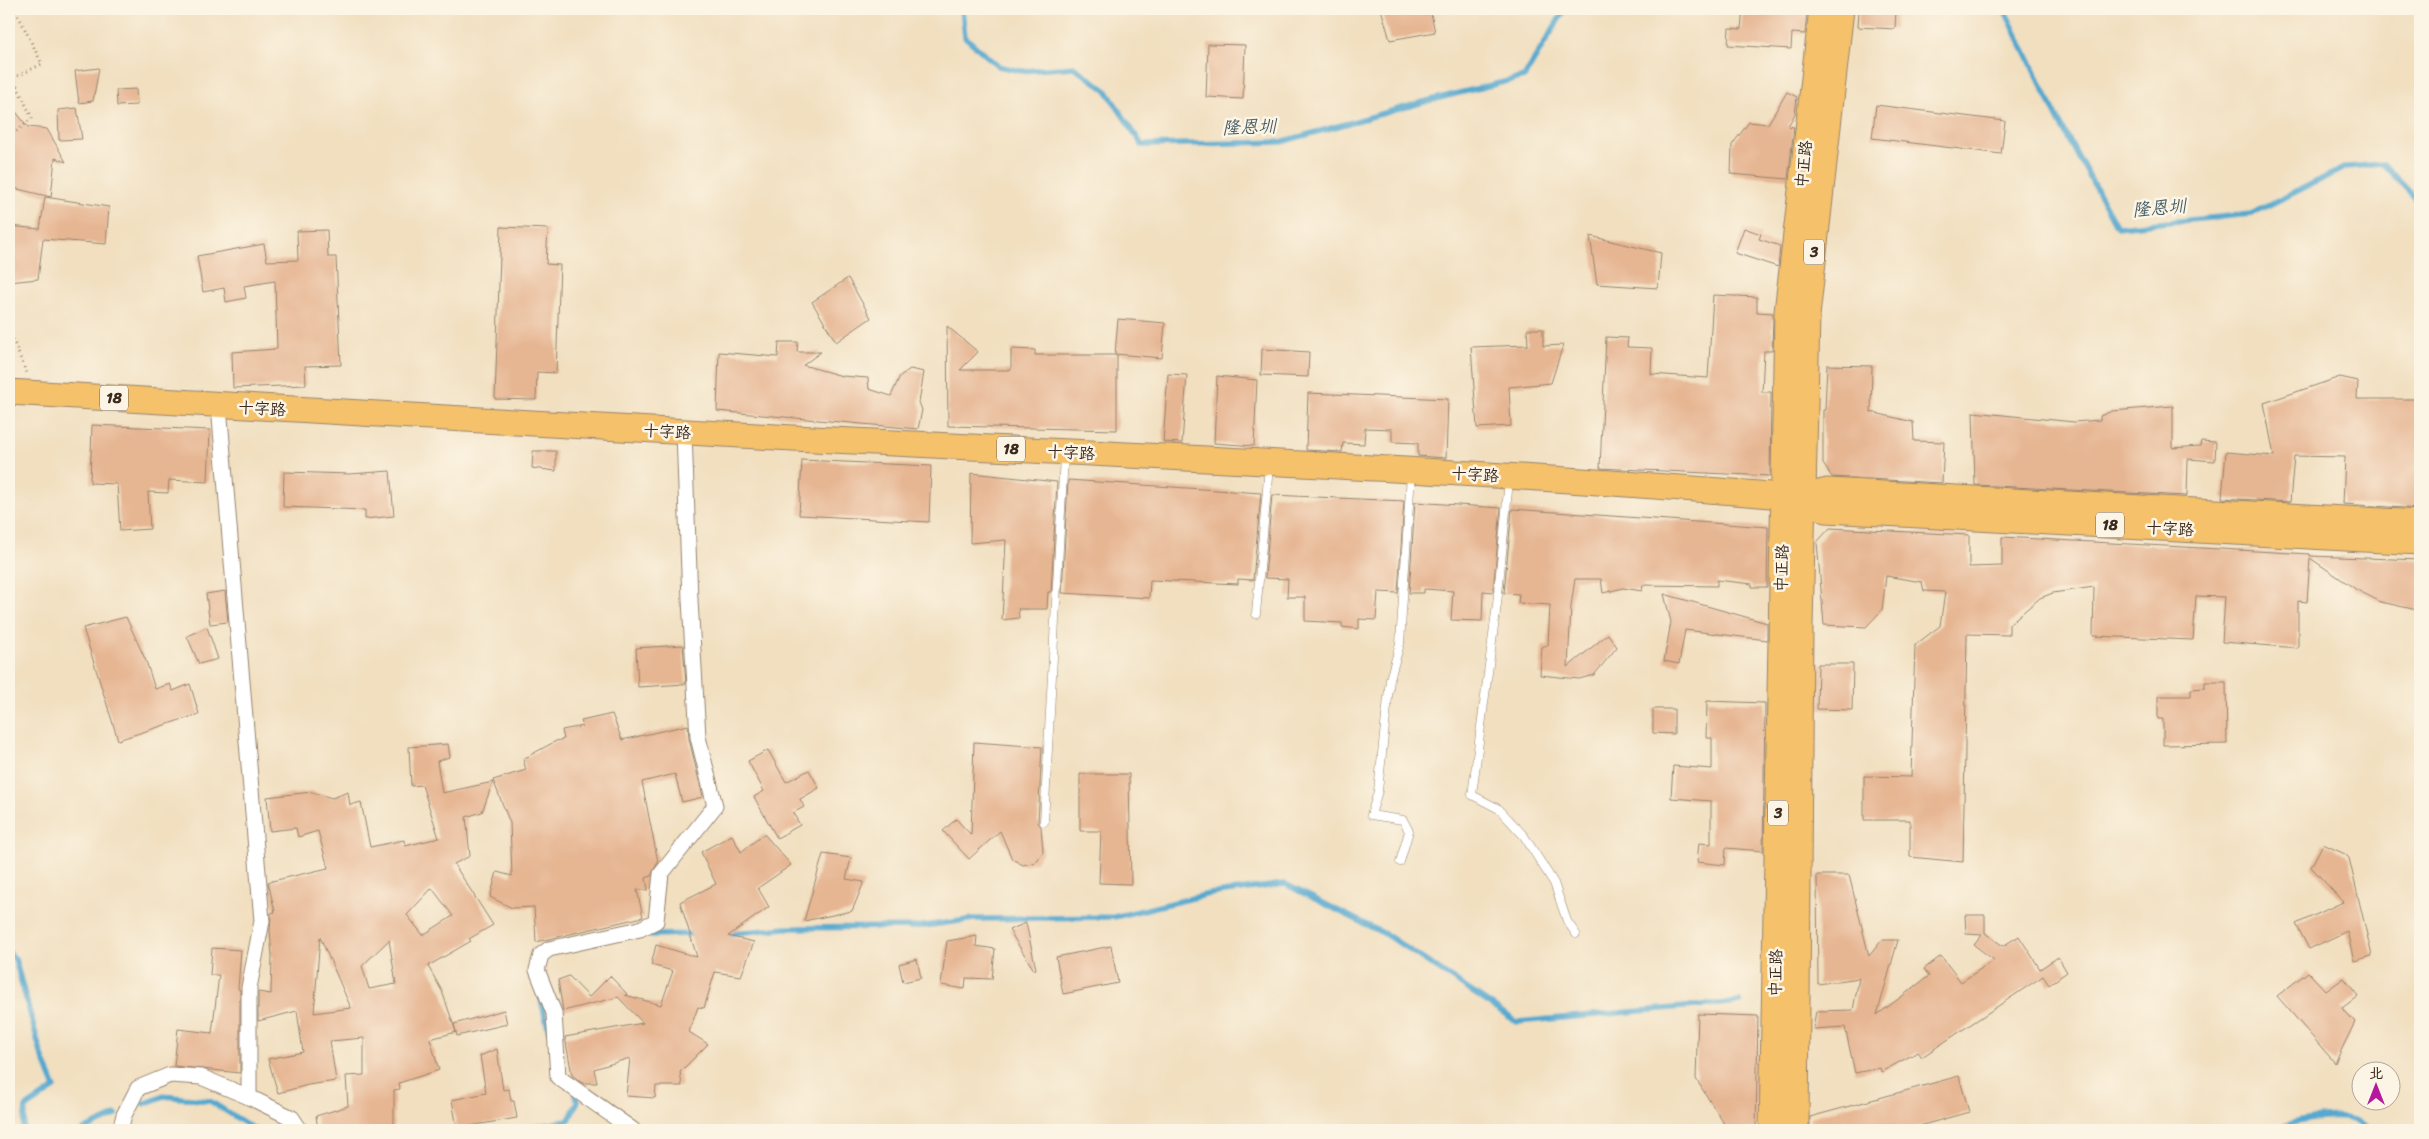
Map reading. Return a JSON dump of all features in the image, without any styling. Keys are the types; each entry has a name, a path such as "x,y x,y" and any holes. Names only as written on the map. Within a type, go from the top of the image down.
{"main road":[{"name":"中正路","path":"1796,1130 1793,497 1786,312 1822,9"},
{"name":"中正路","path":"1772,1130 1793,497 1807,316 1842,9"},
{"name":"18","path":"19,392 219,406"},
{"name":"十字路","path":"219,406 1412,470 1793,497 1828,491 2420,524"},
{"name":"十字路","path":"1793,497 1826,510 2420,542"}],"street":[{"path":"219,406 262,921 249,988 249,1097"},
{"path":"632,1130 558,1077 554,1013 537,970 541,956 549,949 640,929 656,921 661,874 715,806 698,737 690,600 684,432"},
{"path":"120,1130 124,1115 138,1088 170,1075 201,1077 249,1097 292,1118 300,1130"}],"lane":[{"path":"1044,822 1064,451"},
{"path":"1256,614 1269,462"},
{"path":"1400,862 1409,831 1403,820 1371,815 1378,791 1390,679 1400,644 1412,470"},
{"path":"1509,476 1497,604 1472,795 1499,809 1524,836 1554,883 1567,921 1576,934"}],"path":[{"path":"9,138 32,118 13,78 42,64 15,9"},
{"path":"9,330 27,372 19,392"}],"building":[{"path":"1381,9 1430,9 1435,32 1390,40"},
{"path":"1743,9 1807,9 1805,34 1792,33 1791,49 1728,45 1729,28 1741,29"},
{"path":"1859,9 1896,9 1895,29 1858,27"},
{"path":"1208,44 1245,45 1243,99 1206,97"},
{"path":"99,68 93,101 79,103 75,71"},
{"path":"136,89 137,105 117,106 116,90"},
{"path":"1787,92 1797,97 1795,114 1788,126 1794,127 1788,179 1731,174 1732,145 1749,122 1768,124"},
{"path":"1876,105 2005,121 2001,154 1872,138"},
{"path":"77,108 82,139 59,140 58,110"},
{"path":"16,112 28,127 47,129 66,162 55,158 51,197 9,187 9,157"},
{"path":"45,197 109,207 106,244 43,239 38,279 9,282 9,226 40,229"},
{"path":"501,227 548,229 546,264 560,265 556,373 537,372 536,400 495,399"},
{"path":"1744,228 1761,234 1759,239 1780,246 1778,267 1735,253"},
{"path":"327,230 328,257 336,257 341,365 305,366 306,385 233,388 232,352 277,349 275,281 244,286 246,298 226,302 224,288 203,292 197,256 264,244 267,261 298,260 297,231"},
{"path":"1590,236 1661,253 1658,288 1597,284"},
{"path":"848,278 871,318 836,342 812,302"},
{"path":"1713,295 1757,297 1757,312 1773,313 1772,351 1764,351 1762,392 1771,392 1770,476 1600,468 1606,337 1628,338 1627,347 1652,348 1651,374 1708,378"},
{"path":"1118,319 1165,323 1162,358 1115,354"},
{"path":"947,326 978,352 960,370 1011,370 1011,349 1035,350 1035,355 1117,355 1117,430 948,426"},
{"path":"1527,329 1543,329 1543,346 1563,345 1551,383 1509,387 1511,426 1477,428 1471,347 1528,345"},
{"path":"779,342 798,342 797,352 821,352 803,365 842,376 868,378 869,389 891,396 900,376 910,369 924,372 919,402 922,410 918,429 717,411 719,352 778,357"},
{"path":"1262,349 1309,352 1308,377 1261,375"},
{"path":"1827,365 1872,366 1871,412 1913,422 1914,441 1944,442 1942,483 1832,477 1823,464 1823,410 1825,410"},
{"path":"1168,374 1187,375 1182,443 1163,442"},
{"path":"1217,376 1257,380 1254,446 1214,443"},
{"path":"2340,377 2358,381 2357,399 2420,399 2420,509 2343,504 2345,457 2294,456 2290,502 2222,498 2226,452 2274,456 2264,403"},
{"path":"1308,393 1448,399 1446,458 1418,456 1418,443 1392,442 1392,429 1365,428 1364,444 1343,443 1342,452 1306,450"},
{"path":"2173,406 2173,448 2200,446 2201,441 2216,442 2215,461 2188,459 2187,496 1975,485 1973,412 2074,422 2100,420 2100,416 2112,411"},
{"path":"92,425 210,430 208,482 169,480 168,493 148,492 150,529 120,531 117,484 90,483"},
{"path":"533,451 556,451 556,471 532,468"},
{"path":"802,460 931,466 929,522 799,515"},
{"path":"390,471 394,516 365,519 365,510 283,507 284,472 350,474"},
{"path":"971,473 1057,482 1051,592 1048,592 1047,609 1018,609 1019,618 1002,620 1006,540 970,543"},
{"path":"1068,480 1261,493 1253,580 1238,579 1238,584 1150,580 1149,598 1062,593"},
{"path":"1272,495 1404,501 1398,593 1378,592 1376,620 1359,619 1359,629 1342,627 1342,623 1305,621 1305,597 1287,597 1288,579 1265,578"},
{"path":"1415,502 1501,508 1493,592 1483,591 1482,621 1451,620 1453,591 1424,589 1424,593 1409,593"},
{"path":"1512,509 1768,527 1767,587 1752,587 1752,584 1717,580 1717,586 1643,585 1642,591 1623,588 1603,593 1601,579 1575,579 1571,606 1568,667 1608,634 1617,647 1594,675 1579,679 1540,675 1542,647 1548,645 1550,605 1518,603 1519,594 1504,593"},
{"path":"1830,528 1969,535 1969,567 2002,566 2002,537 2310,554 2310,556 2420,560 2420,601 2416,601 2417,610 2381,602 2357,590 2310,558 2307,602 2298,601 2298,648 2222,642 2225,597 2196,596 2193,640 2093,636 2094,587 2053,593 2040,598 2009,624 2009,635 1967,634 1963,862 1910,857 1910,820 1864,820 1864,776 1911,777 1915,645 1940,626 1945,592 1924,591 1922,582 1886,576 1882,610 1866,627 1824,625 1817,542"},
{"path":"225,591 228,622 210,624 206,594"},
{"path":"1664,594 1767,623 1767,640 1685,630 1679,664 1664,661 1671,622"},
{"path":"126,617 146,661 155,689 170,684 173,691 190,684 199,714 118,740 83,628"},
{"path":"207,627 218,659 199,664 187,636"},
{"path":"683,645 686,684 638,687 636,648"},
{"path":"1818,664 1853,664 1852,710 1817,709"},
{"path":"2205,682 2226,682 2227,744 2163,745 2163,719 2158,719 2158,696 2191,696 2191,689 2205,688"},
{"path":"1707,701 1765,703 1763,851 1726,848 1725,865 1697,862 1699,843 1711,844 1711,801 1671,798 1673,766 1712,769 1712,738 1706,738"},
{"path":"1653,709 1674,709 1674,734 1653,733"},
{"path":"612,714 622,740 688,725 689,739 703,797 682,802 675,774 642,782 658,862 651,876 646,878 648,890 637,890 643,917 536,942 534,907 512,908 490,897 497,872 512,876 510,823 493,780 526,770 523,759 556,741 564,739 562,730 583,726 581,721"},
{"path":"974,742 1042,747 1038,822 1041,827 1043,852 1036,862 1023,865 1012,859 1000,831 969,859 943,831 956,819 971,835"},
{"path":"448,744 450,757 437,761 442,793 493,782 482,812 466,817 470,856 454,864 493,925 469,939 471,941 428,966 442,991 456,1032 430,1039 439,1070 399,1083 400,1089 394,1090 394,1130 318,1130 316,1116 348,1106 346,1076 364,1075 364,1038 330,1041 336,1081 308,1085 278,1093 268,1059 303,1052 297,1011 258,1021 258,992 271,994 272,957 270,931 271,913 275,912 268,882 328,868 318,831 298,837 296,828 270,831 267,797 312,792 332,798 348,792 350,805 361,802 370,847 404,840 405,846 439,838 422,785 411,786 409,747","holes":["432,888 453,916 423,935 407,915","320,937 351,1008 314,1013","389,940 396,984 369,989 362,966"]},
{"path":"768,750 786,782 809,770 819,788 800,799 804,807 793,813 800,825 777,838 754,797 764,791 748,761"},
{"path":"1080,774 1129,774 1131,884 1099,883 1101,831 1080,831"},
{"path":"764,834 791,865 758,888 769,907 728,936 754,942 741,976 715,972 704,1008 698,1007 689,1032 708,1044 680,1072 682,1086 656,1086 655,1098 626,1096 630,1058 594,1069 597,1083 582,1083 572,1075 565,1037 643,1023 618,997 563,1011 558,980 569,976 589,997 610,976 628,995 625,995 661,1005 673,971 651,965 656,945 697,957 680,902 716,884 701,852 732,835 741,852"},
{"path":"2323,844 2345,854 2349,858 2372,956 2354,961 2347,931 2309,949 2296,924 2343,902 2311,867"},
{"path":"823,854 851,858 846,879 864,882 852,911 804,921"},
{"path":"1817,875 1849,875 1869,956 1882,940 1898,940 1877,1015 1929,976 1924,969 1941,956 1961,982 1994,960 1974,945 1982,935 1966,934 1965,915 1985,915 1985,933 2003,946 2019,936 2040,969 2058,957 2067,972 2049,985 2043,976 1922,1057 1918,1052 1881,1072 1880,1068 1855,1073 1845,1027 1813,1029 1816,1011 1853,1010 1859,978 1818,984"},
{"path":"1026,923 1036,969 1034,970 1009,930"},
{"path":"977,936 976,946 995,949 992,979 966,978 965,989 941,985 947,941"},
{"path":"1111,946 1118,983 1063,994 1056,957"},
{"path":"212,948 241,950 238,989 240,990 240,1073 174,1066 178,1029 212,1033 219,975 210,975"},
{"path":"917,959 921,978 903,982 899,964"},
{"path":"2308,972 2326,991 2344,978 2358,996 2342,1008 2355,1022 2335,1063 2277,996"},
{"path":"504,1010 507,1024 457,1036 454,1024"},
{"path":"1698,1014 1758,1016 1756,1130 1726,1130 1696,1079"},
{"path":"497,1049 503,1090 509,1089 511,1101 514,1101 517,1118 457,1128 452,1100 486,1093 480,1056"},
{"path":"1959,1076 1969,1112 1905,1130 1810,1130 1810,1117"}],"waterway":[{"name":"隆恩圳","path":"962,9 965,37 998,66 1021,71 1074,67 1106,90 1142,145 1281,142 1431,100 1524,77 1565,9"},
{"name":"隆恩圳","path":"2004,9 2063,129 2117,227 2251,214 2346,167 2383,164 2420,203"},
{"path":"724,934 786,928 917,927 974,919 1114,917 1209,894 1285,884 1387,935 1517,1022 1740,1002"},
{"path":"651,935 697,934"},
{"path":"9,952 15,959 41,1053 55,1088 26,1107 23,1130"},
{"path":"540,996 549,1031"},
{"path":"521,1130 569,1120 578,1101 575,1095"},
{"path":"144,1104 164,1096 210,1101 256,1130"},
{"path":"83,1130 116,1115"},
{"path":"2276,1130 2292,1123 2327,1118 2356,1121 2369,1130"}]}
